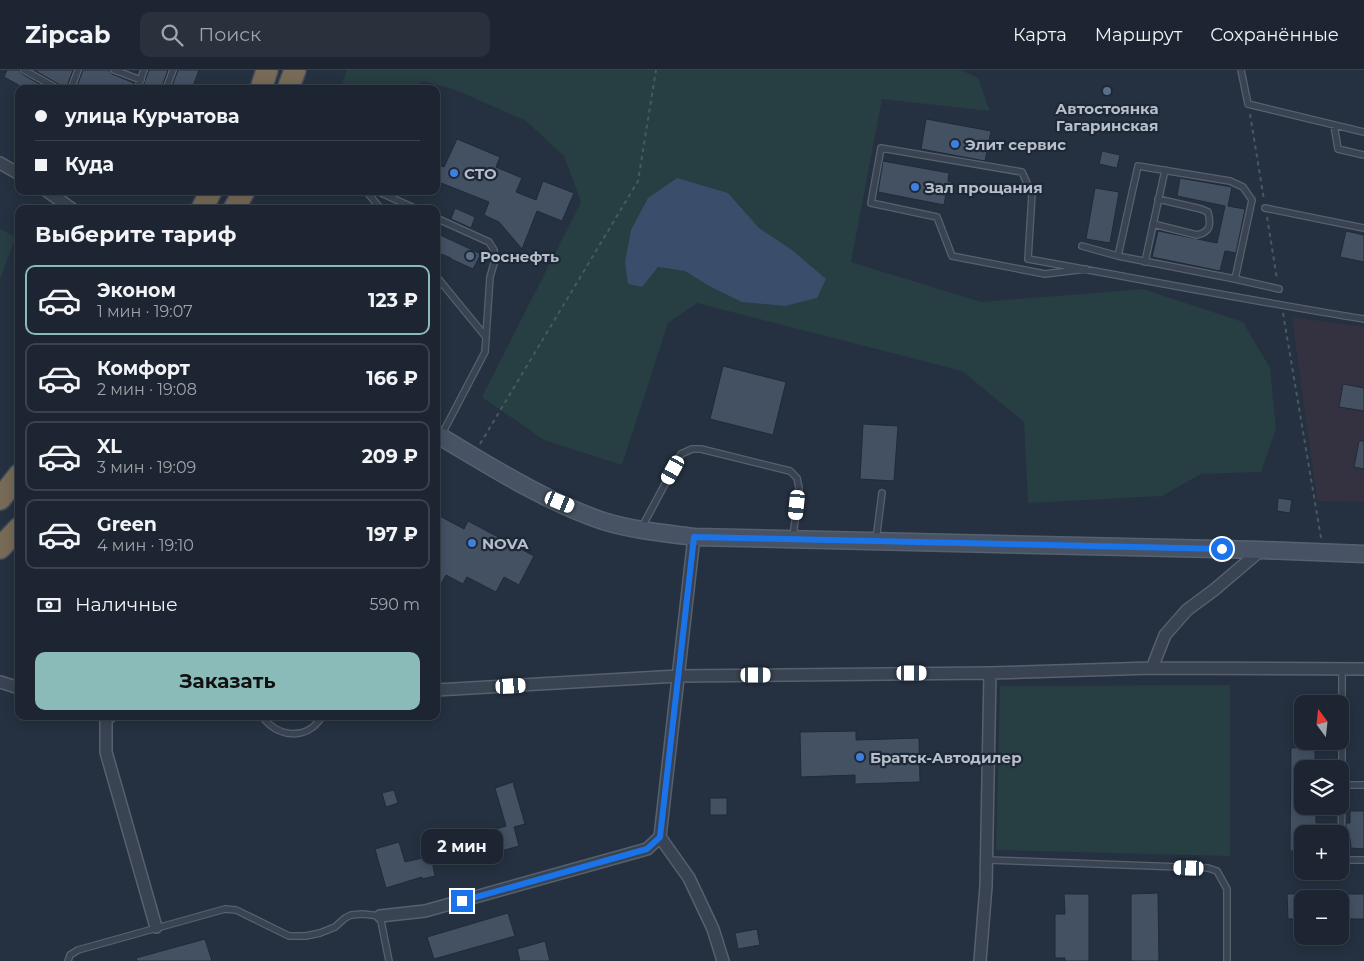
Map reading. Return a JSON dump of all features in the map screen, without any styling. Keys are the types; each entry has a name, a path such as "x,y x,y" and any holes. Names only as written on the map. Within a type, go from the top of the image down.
{"highway":[{"path":"261,85 267,70"},
{"path":"289,85 295,70"},
{"path":"0,499 15,480"},
{"path":"0,548 15,532"}],"main road":[{"path":"440,436 473,457 560,502 603,520 640,529 694,537 1364,554"}],"street":[{"path":"0,163 15,172"},
{"path":"53,195 66,205"},
{"path":"380,916 425,911 637,852 647,849 660,837 694,537"},
{"path":"1152,668 1165,635 1187,610 1261,550"},
{"path":"440,690 678,676 990,673 1152,668 1364,670"},
{"path":"980,961 987,860 990,673"},
{"path":"0,682 15,687"},
{"path":"106,720 106,752 156,927"},
{"path":"660,837 689,878 713,929 723,961"}],"lane":[{"path":"24,70 51,85"},
{"path":"72,85 78,70"},
{"path":"114,70 141,80"},
{"path":"139,85 144,70"},
{"path":"167,85 173,70"},
{"path":"1241,70 1248,104 1364,132"},
{"path":"1334,125 1338,149 1364,155"},
{"path":"1086,269 1045,274 952,256 938,217 871,203 881,148 1022,172 1032,194 1028,259 1086,269 1282,306 1364,319"},
{"path":"1118,256 1138,166 1230,181 1243,187 1252,200 1235,279"},
{"path":"1145,262 1165,170"},
{"path":"369,195 378,205"},
{"path":"386,195 407,205"},
{"path":"1153,224 1197,234 1203,234 1210,226 1208,212 1158,199"},
{"path":"1265,208 1364,228"},
{"path":"440,220 489,242 494,250 495,260 490,277 485,352 440,431"},
{"path":"1082,246 1145,262 1279,289"},
{"path":"440,281 486,337"},
{"path":"640,529 681,454 692,449 701,449 790,471 797,478 799,488 793,540"},
{"path":"876,542 882,493"},
{"path":"1342,669 1342,760"},
{"path":"264,720 279,732 294,734 309,730 319,720"},
{"path":"1349,785 1364,784"},
{"path":"1342,815 1341,860 1364,860"},
{"path":"987,860 1208,868 1217,871 1227,889 1227,961"},
{"path":"68,961 70,955 78,950 225,909 236,910 290,936 306,936 320,933 335,927 345,918 351,916 363,914 380,916 389,961"}],"path":[{"path":"473,457 638,181 656,70"},
{"path":"1248,104 1279,289"},
{"path":"1282,306 1323,552"}],"shaded area":[{"path":"1292,317 1364,327 1364,502 1317,501"}],"green space":[{"path":"347,70 961,70 978,78 990,111 882,99 851,262 981,302 1143,289 1243,322 1270,368 1276,429 1261,472 1201,474 1162,496 1028,503 1024,422 962,371 697,303 668,323 622,465 544,440 482,397 581,202 564,156 526,121 456,90 423,81 416,85 342,85"},
{"path":"0,229 15,236 15,240 0,279"},
{"path":"1230,685 1230,856 996,850 1000,686"}],"water":[{"path":"677,178 728,193 759,228 792,250 826,279 817,298 785,306 742,302 711,287 685,271 658,267 642,287 628,284 625,262 631,230 648,198"}],"building":[{"path":"7,70 19,70 22,74 41,85 19,85 4,77"},
{"path":"34,70 73,70 67,85 60,85"},
{"path":"83,70 109,70 112,74 134,83 133,85 77,85"},
{"path":"149,70 168,70 162,85 143,85"},
{"path":"178,70 199,70 193,85 172,85"},
{"name":"Элит сервис","path":"926,119 991,131 985,161 921,149"},
{"path":"457,139 500,157 496,167 522,178 516,192 536,200 543,181 574,193 562,221 537,211 522,249 499,222 484,215 489,202 440,183 440,166 444,167"},
{"path":"1102,151 1120,155 1117,168 1099,164"},
{"name":"Зал прощания","path":"883,161 949,173 948,181 952,182 950,195 946,194 944,205 878,192"},
{"path":"1180,178 1232,187 1228,206 1245,209 1236,253 1225,251 1220,271 1152,257 1158,231 1217,243 1225,206 1177,196"},
{"path":"1095,188 1119,192 1110,243 1086,239"},
{"path":"455,208 475,217 471,228 451,219"},
{"path":"1346,231 1364,235 1364,262 1340,257"},
{"path":"440,235 481,254 473,269 440,254"},
{"path":"723,366 786,382 773,435 710,419"},
{"path":"1343,384 1364,388 1364,411 1339,407"},
{"path":"863,424 898,426 894,481 860,479"},
{"path":"1359,441 1364,441 1364,469 1354,467"},
{"path":"1278,498 1292,500 1290,513 1277,511"},
{"name":"NOVA","path":"440,516 464,529 468,521 534,556 519,585 504,577 496,592 467,577 463,584 446,575 440,586"},
{"name":"Братск-Автодилер","path":"856,731 856,740 919,738 920,782 855,784 855,775 801,777 800,732"},
{"path":"1291,748 1294,748 1294,750 1315,750 1315,760 1294,760 1294,815 1316,815 1316,823 1337,823 1337,825 1294,825 1294,851 1290,851"},
{"path":"513,782 525,824 514,827 519,846 455,864 449,843 506,826 495,788"},
{"path":"394,790 398,803 386,807 382,793"},
{"path":"710,798 727,798 727,815 710,815"},
{"path":"1350,811 1364,811 1364,849 1351,848 1349,825 1346,825 1346,823 1350,823"},
{"path":"399,842 405,862 431,856 435,876 422,879 422,877 386,888 375,849"},
{"path":"1158,893 1159,961 1131,961 1131,894"},
{"path":"1064,894 1089,894 1089,961 1065,961 1065,958 1055,958 1055,914 1065,914"},
{"path":"1287,894 1294,894 1294,919 1288,919"},
{"path":"1349,894 1364,894 1364,919 1349,919"},
{"path":"508,913 515,936 434,959 427,937"},
{"path":"757,929 760,945 738,949 735,933"},
{"path":"205,939 212,961 137,961 136,958"},
{"path":"545,941 550,961 520,961 517,949"}],"place":[{"name":"Автостоянка Гагаринская","path":"1107,91"},
{"name":"Элит сервис","path":"955,144"},
{"name":"СТО","path":"454,173"},
{"name":"Зал прощания","path":"915,187"},
{"name":"Роснефть","path":"470,256"},
{"name":"NOVA","path":"472,543"},
{"name":"Братск-Автодилер","path":"860,757"}],"route":[{"path":"462,901 647,849 660,837 694,537 1222,549"}]}
